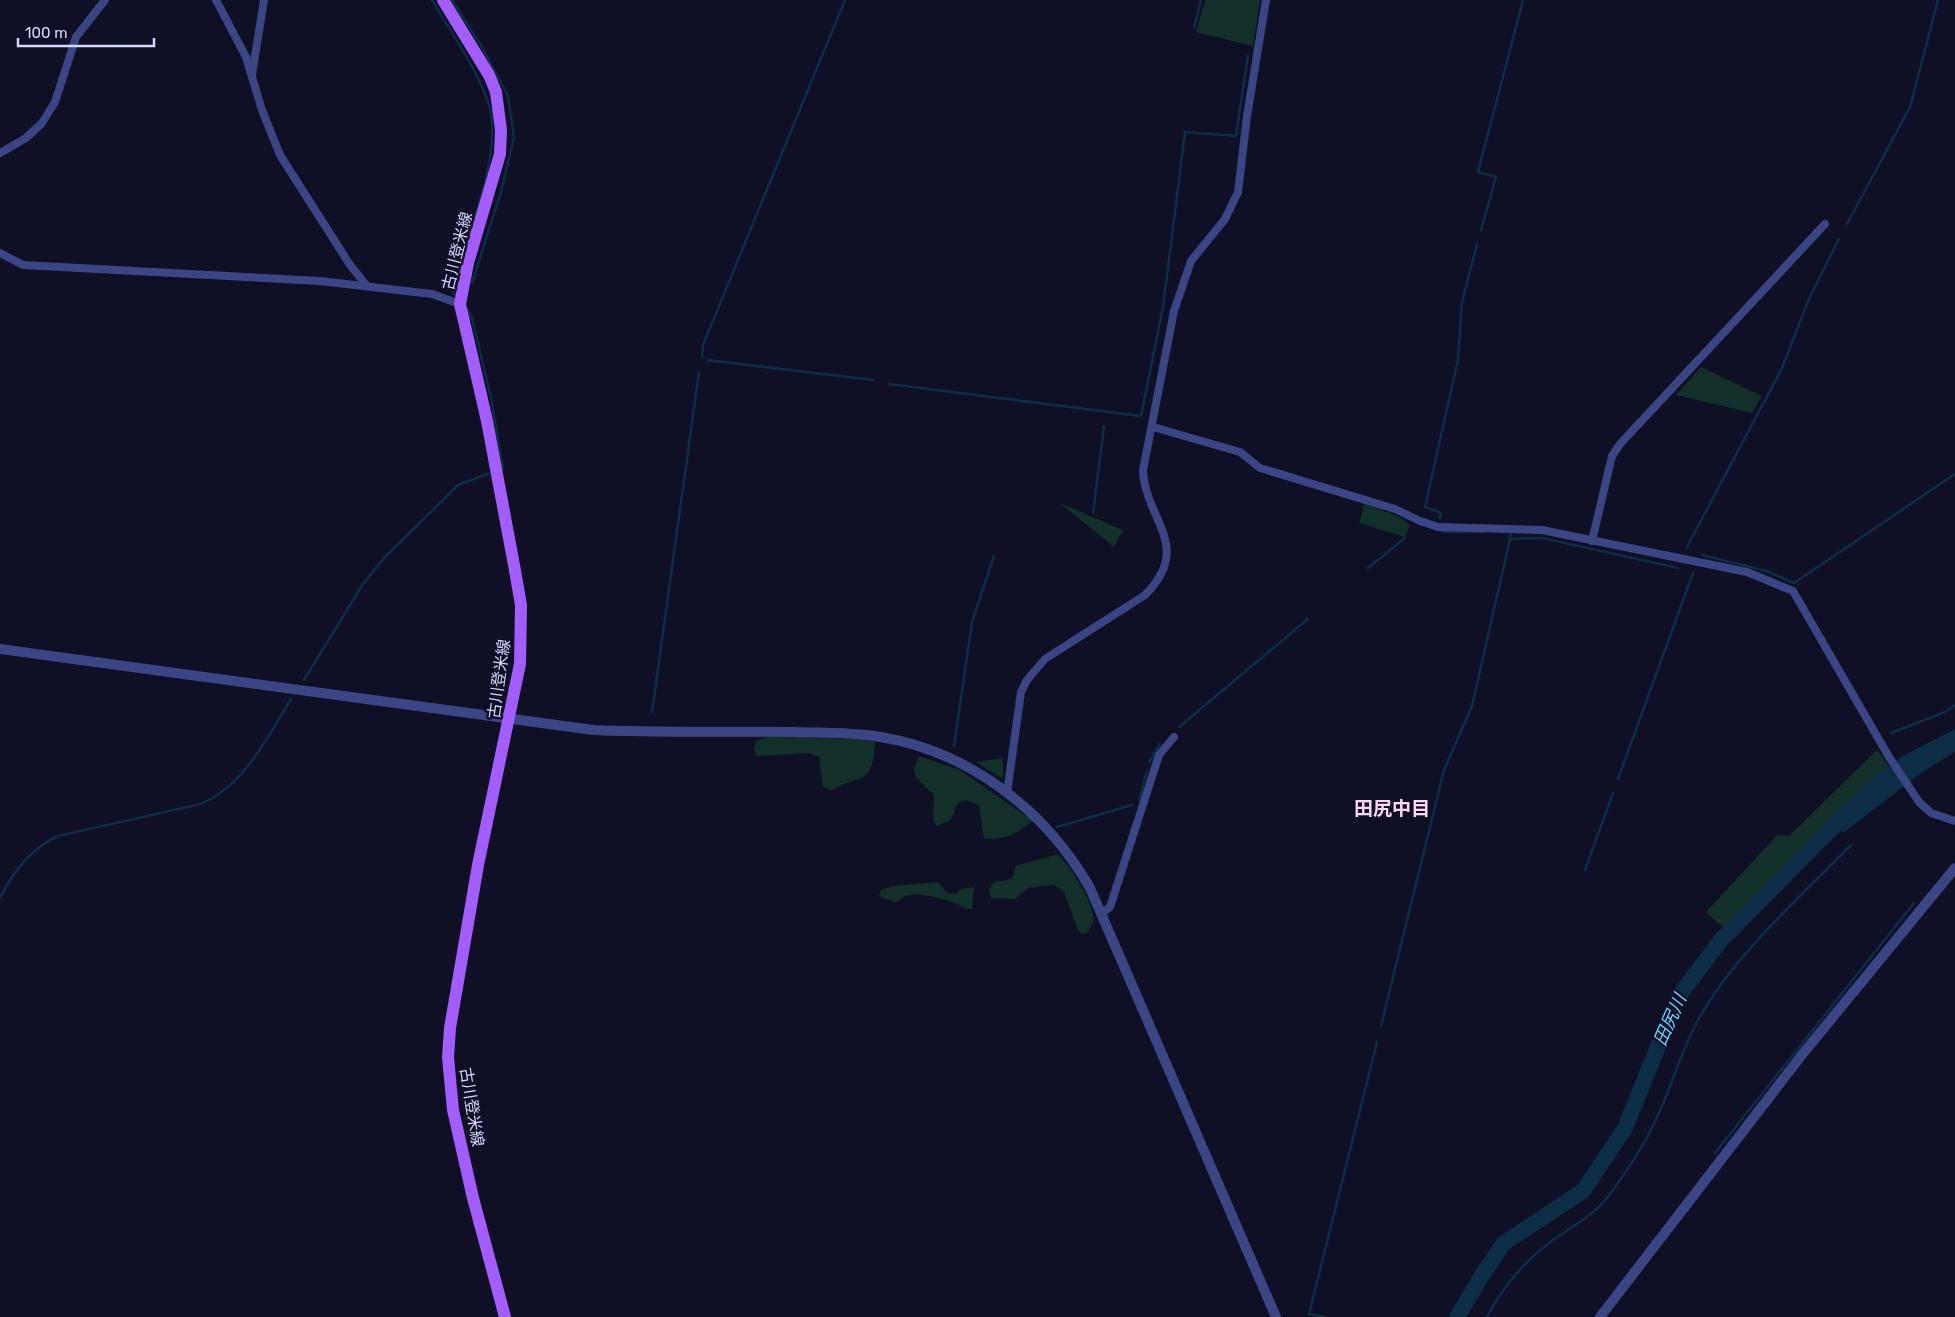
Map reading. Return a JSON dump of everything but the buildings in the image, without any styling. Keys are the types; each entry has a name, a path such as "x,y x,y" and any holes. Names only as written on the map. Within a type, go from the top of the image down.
{"main road":[{"name":"古川登米線","path":"443,0 489,75 496,92 501,130 500,154 468,263 460,304 501,487 520,605 520,664 478,865 450,1028 448,1057 453,1110 472,1198 505,1317"}],"street":[{"path":"0,153 26,138 42,123 54,102 76,37 105,0"},
{"path":"216,0 246,58 280,155 350,265 367,286"},
{"path":"252,76 264,0"},
{"path":"1007,793 1021,692 1027,680 1045,659 1145,595 1157,582 1168,555 1165,534 1144,480 1143,470 1153,427 1174,311 1191,261 1225,219 1238,192 1247,116 1266,0"},
{"path":"1592,541 1612,456 1620,444 1825,224"},
{"path":"0,253 23,265 320,281 432,294 460,304"},
{"path":"1153,427 1240,452 1260,468 1395,509 1420,522 1438,527 1542,530 1747,572 1793,591 1810,616 1889,758 1920,802 1931,813 1955,821"},
{"path":"0,649 593,730 647,732 750,731 874,736 919,747 959,762 988,778 1032,812 1053,834 1078,867 1101,914 1276,1317"},
{"path":"1101,914 1110,907 1159,755 1174,737"},
{"path":"1600,1317 1801,1056 1955,868"}],"green space":[{"path":"1205,0 1260,0 1253,46 1196,32"},
{"path":"1701,367 1762,396 1752,413 1676,395"},
{"path":"1060,503 1123,530 1114,547"},
{"path":"1365,503 1399,517 1410,525 1405,537 1359,523"},
{"path":"769,737 864,739 875,742 874,757 868,773 864,777 831,791 823,787 819,757 809,753 756,756 754,748 757,740"},
{"path":"1877,750 1889,766 1833,816 1725,929 1706,912 1777,835 1789,836"},
{"path":"919,756 960,770 1033,821 1011,835 984,839 979,805 965,800 958,803 950,821 936,826 933,818 934,795 916,777 914,769"},
{"path":"1003,758 1003,779 976,762"},
{"path":"1058,854 1082,887 1091,907 1093,923 1087,933 1082,934 1078,930 1064,892 1054,885 1028,888 1015,899 991,898 989,889 995,881 1005,881 1012,878 1016,866"},
{"path":"938,882 947,893 956,894 961,889 974,887 972,909 966,909 947,900 930,896 907,895 896,903 879,896 881,890 892,886"}],"water":[{"path":"1955,729 1955,752 1921,773 1843,833 1833,816 1878,774 1901,757"}],"waterway":[{"path":"432,0 478,78 489,105 492,121 490,158 466,248"},
{"path":"452,0 482,47 508,96 514,137 501,192 472,283"},
{"path":"702,357 703,345 845,0"},
{"path":"1194,28 1201,0"},
{"path":"1481,230 1496,177 1478,172 1523,0"},
{"path":"1847,224 1910,107 1938,0"},
{"path":"889,384 1141,416 1163,307 1185,132 1236,136 1248,56"},
{"path":"1687,547 1782,368 1809,299 1839,239"},
{"path":"1440,518 1441,513 1425,507 1458,360 1462,302 1477,244"},
{"path":"456,295 453,293 461,265"},
{"path":"468,310 472,318 491,398 503,469 501,470"},
{"path":"707,360 873,380"},
{"path":"652,712 699,372"},
{"path":"1093,513 1104,426"},
{"path":"304,680 363,584 384,558 458,485 493,472"},
{"path":"1702,555 1767,571 1794,583 1955,474"},
{"path":"1442,529 1442,532 1483,532"},
{"path":"1381,1026 1444,770 1472,706 1510,539 1511,532 1509,532"},
{"path":"1368,568 1405,538"},
{"path":"1510,539 1542,538 1678,568"},
{"path":"954,746 972,622 994,556"},
{"path":"1618,779 1693,573"},
{"path":"1179,727 1308,619"},
{"path":"0,898 17,870 31,854 58,836 201,804 217,795 230,785 253,759 291,699"},
{"path":"1891,733 1945,712 1955,705"},
{"path":"1149,762 1160,744"},
{"path":"1139,800 1147,771"},
{"path":"1585,870 1613,793"},
{"path":"1057,827 1132,805"},
{"name":"田尻川","path":"1457,1317 1504,1243 1583,1191 1625,1128 1678,997 1721,940 1852,808"},
{"path":"1487,1317 1506,1286 1530,1259 1549,1243 1587,1217 1607,1198 1647,1138 1695,1026 1709,1002 1745,954 1851,845"},
{"path":"1715,1153 1914,903"},
{"path":"1325,1317 1309,1314 1377,1042"}],"district":[{"name":"田尻中目","path":"1392,808"}]}
